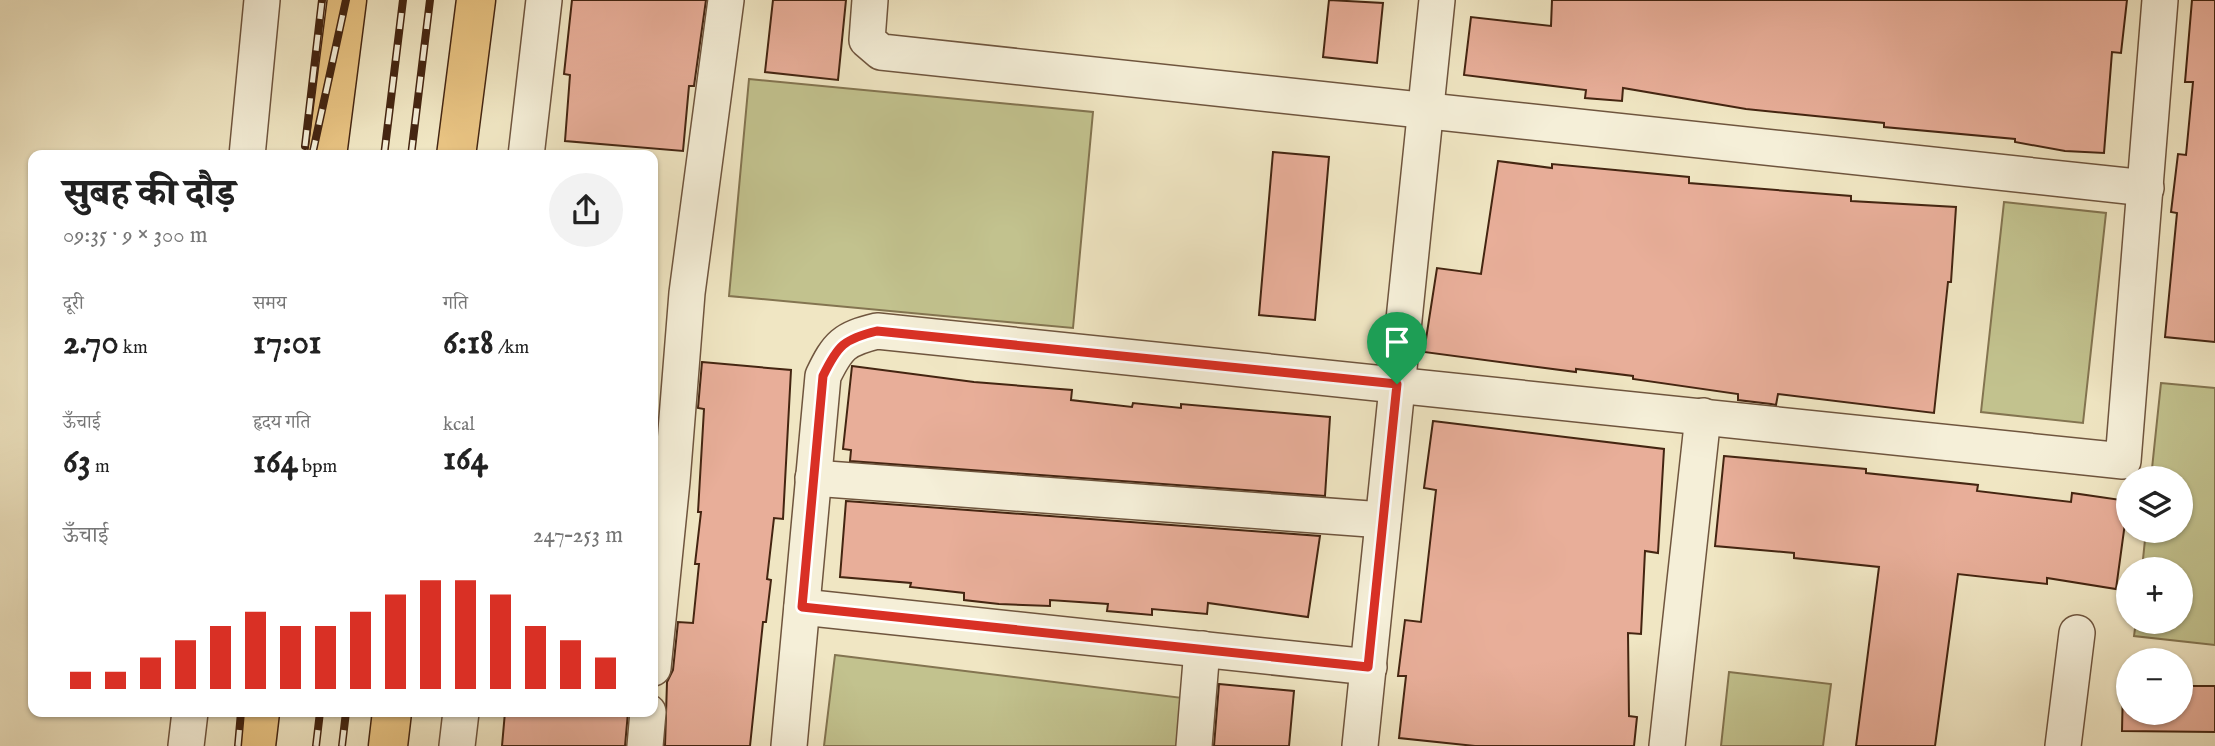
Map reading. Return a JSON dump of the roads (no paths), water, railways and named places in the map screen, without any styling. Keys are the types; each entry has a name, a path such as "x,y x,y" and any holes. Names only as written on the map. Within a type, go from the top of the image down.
{"main road":[{"path":"328,150 347,0"},
{"path":"457,150 476,0"},
{"path":"256,746 259,717"},
{"path":"388,746 391,717"}],"street":[{"path":"248,150 262,0"},
{"path":"527,150 544,0"},
{"path":"658,619 687,293 726,0"},
{"path":"870,0 867,40 881,52 2146,188"},
{"path":"1360,746 1437,0"},
{"path":"789,746 823,376 835,352 850,337 877,331 2123,461 2160,0"},
{"path":"1667,746 1703,416"},
{"path":"813,478 1383,520"},
{"path":"802,607 1368,667"},
{"path":"2063,746 2077,633"},
{"path":"1194,746 1202,649"},
{"path":"186,746 189,717"},
{"path":"457,746 460,717"},
{"path":"645,746 648,717"}],"railway":[{"path":"305,146 322,0"},
{"path":"313,150 346,0"},
{"path":"385,150 403,0"},
{"path":"412,150 430,0"},
{"path":"238,746 241,717"},
{"path":"316,746 319,717"},
{"path":"342,746 345,717"}]}
